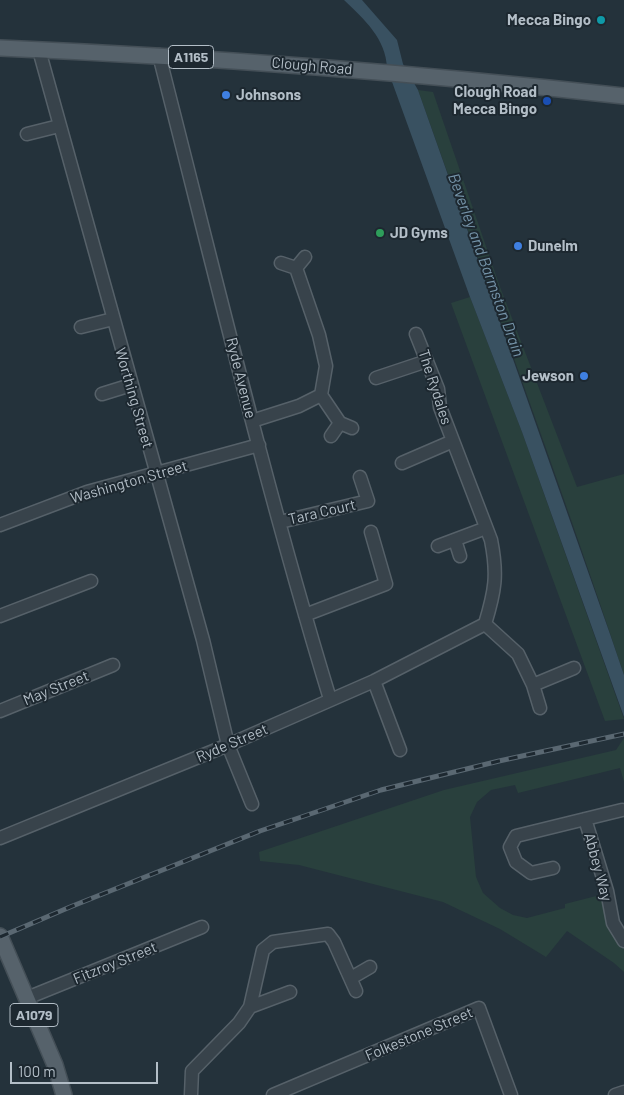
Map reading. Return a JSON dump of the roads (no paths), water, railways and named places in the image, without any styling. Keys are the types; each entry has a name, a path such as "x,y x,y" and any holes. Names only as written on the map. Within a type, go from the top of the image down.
{"main road":[{"name":"Clough Road","path":"0,48 160,55 414,74 624,96"},
{"name":"A1079","path":"0,936 55,1065 64,1095"}],"street":[{"name":"Worthing Street","path":"39,50 112,319 203,640 228,745 252,804"},
{"name":"Ryde Avenue","path":"160,55 246,399 330,699"},
{"path":"26,134 59,126"},
{"path":"296,268 305,257"},
{"path":"281,263 296,268"},
{"path":"296,268 319,335 326,366 321,395 340,423 352,428"},
{"path":"80,327 112,319"},
{"name":"The Rydales","path":"416,334 438,389 440,407 486,528 494,558 496,588 485,624"},
{"path":"376,378 427,361"},
{"path":"102,394 131,385"},
{"path":"252,421 299,406 321,395"},
{"path":"331,436 340,423"},
{"name":"The Rydales","path":"402,463 453,441"},
{"name":"Washington Street","path":"0,525 87,492 259,445"},
{"name":"Tara Court","path":"280,522 368,501 360,477"},
{"path":"438,546 486,528"},
{"path":"305,615 386,584 372,532"},
{"path":"455,540 460,556"},
{"path":"0,616 91,581"},
{"path":"485,624 518,654 533,686 540,708"},
{"name":"Ryde Street","path":"0,838 228,745 374,681 460,639 485,624"},
{"name":"May Street","path":"0,711 113,665"},
{"path":"533,686 574,668"},
{"path":"374,681 400,750"},
{"name":"Abbey Way","path":"553,868 531,873 516,862 510,847 516,836 622,810"},
{"name":"Abbey Way","path":"586,819 607,891 613,923 624,941"},
{"name":"Fitzroy Street","path":"26,998 202,927"},
{"path":"191,1095 192,1071 239,1023 250,1007 263,950 272,942 328,934 334,942 356,991"},
{"path":"351,978 370,967"},
{"path":"250,1007 290,992"},
{"name":"Folkestone Street","path":"272,1095 479,1008 511,1095"},
{"path":"615,1095 624,1092"}],"water":[{"path":"344,0 362,0 397,40 403,64 418,90 624,675 624,717 522,432 470,297 387,68 383,48 367,23"}],"railway":[{"path":"0,937 260,831 381,790 499,761 624,734"}],"place":[{"name":"Mecca Bingo","path":"601,20"},
{"name":"Johnsons","path":"226,95"},
{"name":"Clough Road Mecca Bingo","path":"547,101"},
{"name":"JD Gyms","path":"380,233"},
{"name":"Dunelm","path":"518,246"},
{"name":"Jewson","path":"584,376"}],"water label":[{"name":"Beverley and Barmston Drain","path":"486,265"}]}
